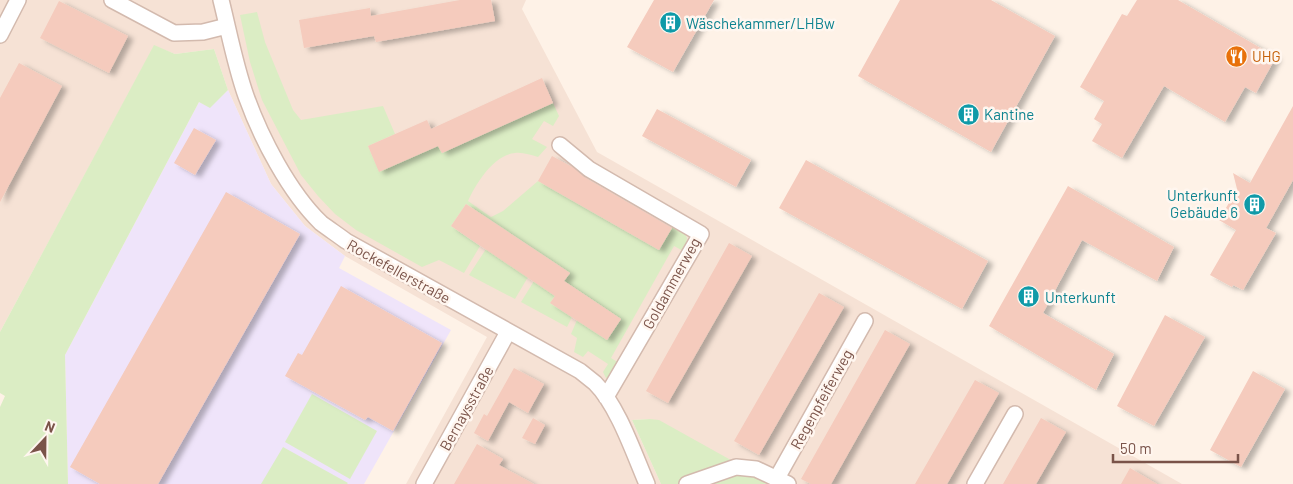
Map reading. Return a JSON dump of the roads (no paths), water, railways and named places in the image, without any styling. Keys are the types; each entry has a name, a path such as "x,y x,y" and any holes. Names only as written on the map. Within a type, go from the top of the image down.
{"street":[{"path":"0,35 18,0"},
{"path":"112,0 174,33 203,32 227,26"},
{"name":"Rockefellerstraße","path":"221,0 245,96 268,146 287,181 303,203 322,223 346,241 580,371 606,397 647,484"},
{"name":"Goldammerweg","path":"560,145 589,169 701,234 606,397"},
{"name":"Regenpfeiferweg","path":"783,481 865,321"},
{"name":"Bernaysstraße","path":"424,484 508,332"},
{"path":"975,484 1015,414"},
{"path":"687,484 736,467 756,469 783,481"}],"place":[{"name":"Wäschekammer/LHBw","path":"670,23"},
{"name":"UHG","path":"1236,56"},
{"name":"Kantine","path":"968,114"},
{"name":"Unterkunft Gebäude 6","path":"1254,204"},
{"name":"Unterkunft","path":"1029,297"}]}
